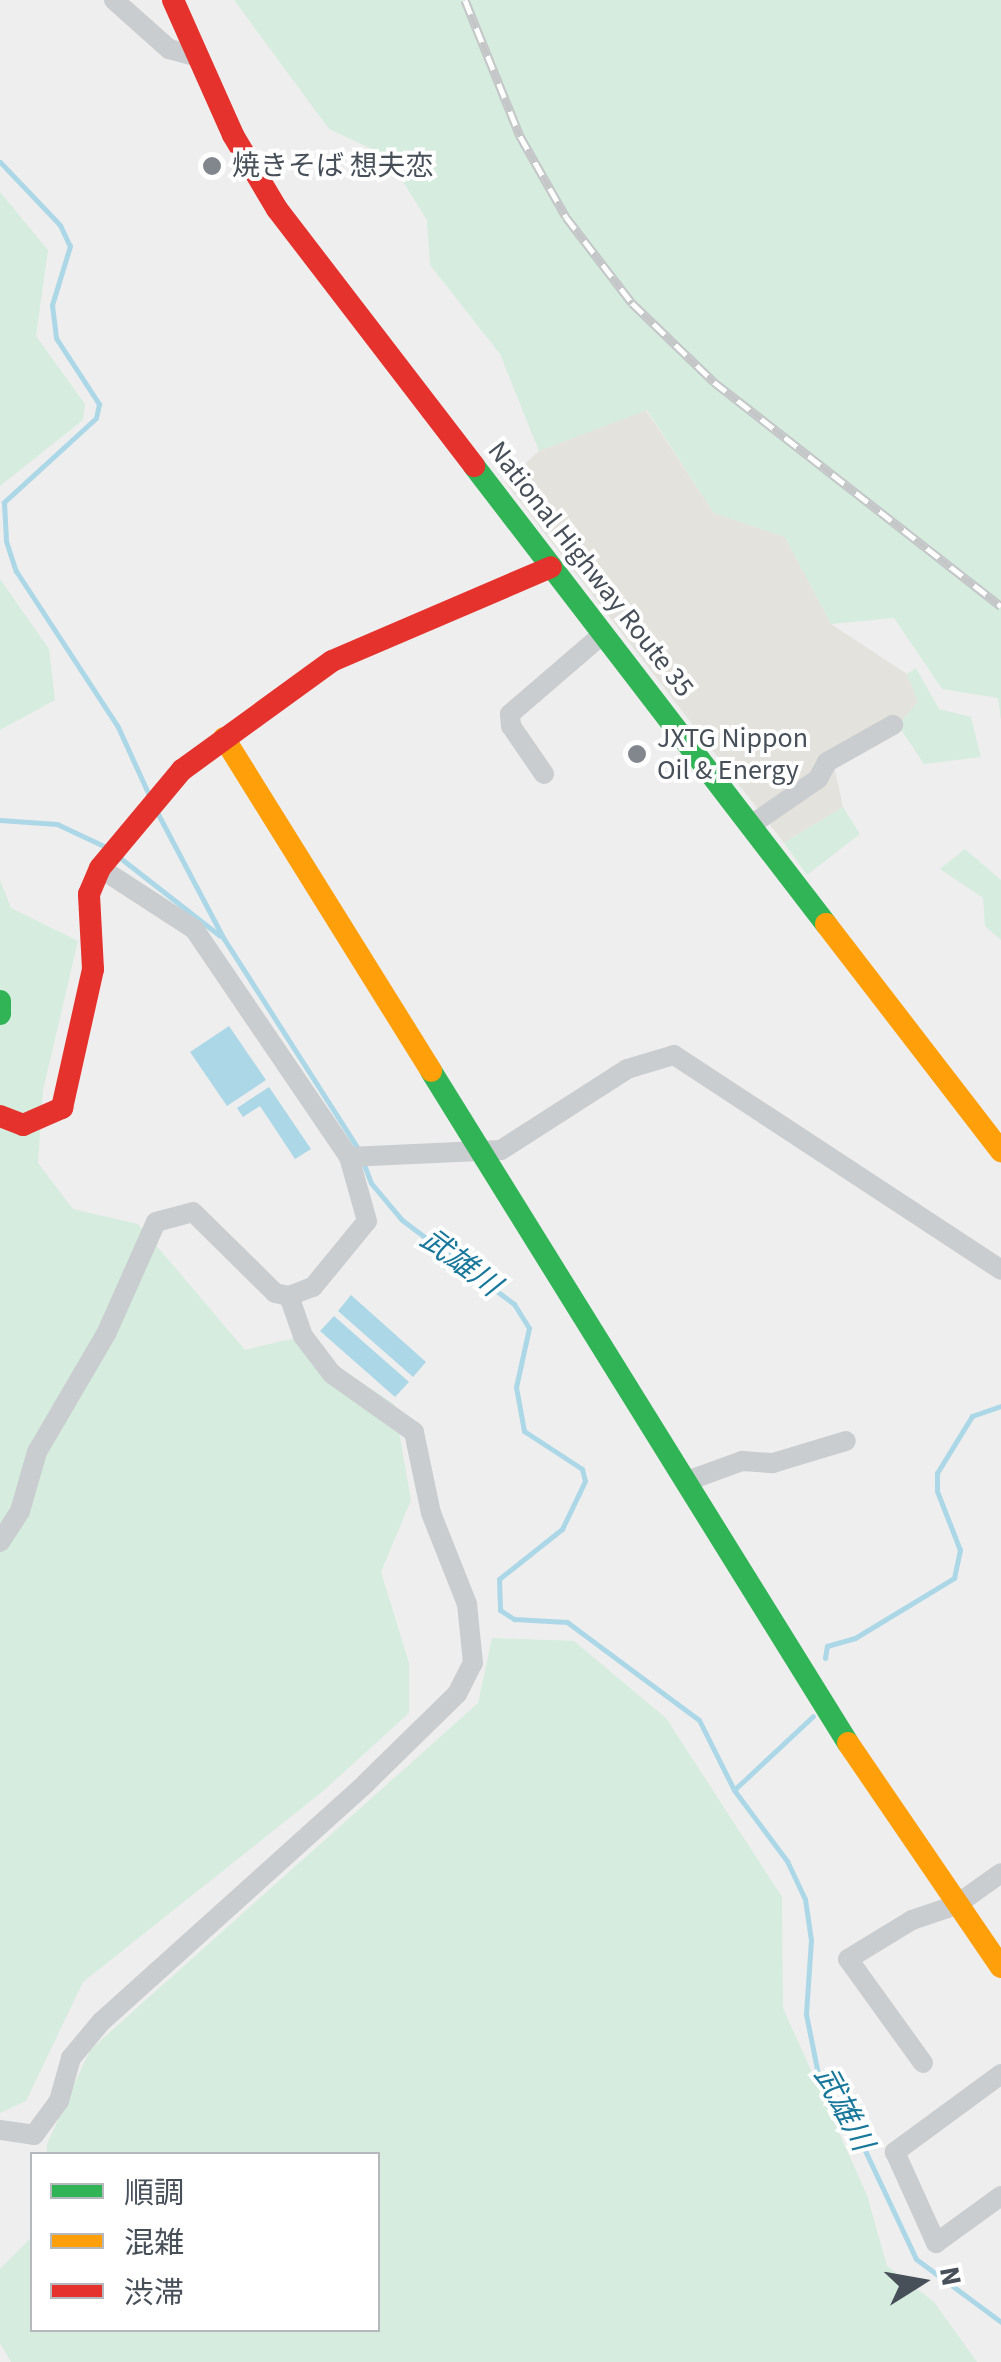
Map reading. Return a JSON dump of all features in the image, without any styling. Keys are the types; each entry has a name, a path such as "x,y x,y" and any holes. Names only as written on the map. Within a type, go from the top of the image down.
{"main road":[{"name":"National Highway Route 35","path":"173,0 195,56 277,209 1001,1150"},
{"path":"0,1116 23,1125 46,1120 62,1108 70,1089 93,969 88,894 108,858 176,777 332,661 551,567"},
{"path":"224,738 687,1481 956,1905 1001,1967"},
{"path":"0,1001 0,1014"}],"street":[{"path":"114,0 169,49 195,56"},
{"path":"544,774 510,726 510,714 602,634"},
{"path":"751,825 818,779 827,762 893,725"},
{"path":"0,1542 20,1511 36,1452 107,1332 156,1222 166,1214 192,1212 276,1293 289,1296 314,1287 361,1236 366,1200 349,1157 194,928 108,858"},
{"path":"349,1157 485,1154 501,1150 627,1069 674,1055 1001,1270"},
{"path":"0,2130 34,2135 59,2101 71,2058 101,2022 366,1784 456,1694 473,1663 467,1604 431,1513 414,1432 332,1374 303,1336 289,1296"},
{"path":"687,1481 742,1462 773,1463 846,1441"},
{"path":"923,2063 848,1959 912,1920 956,1905 1001,1873"},
{"path":"1001,2074 895,2152 936,2244 1001,2196"}],"shaded area":[{"path":"646,410 714,513 785,537 831,624 907,674 918,702 898,725 834,766 843,807 784,843 505,482 539,451"}],"green space":[{"path":"234,0 1001,0 1001,721 998,698 942,689 894,618 831,624 785,537 714,513 647,410 539,451 500,354 430,265 427,220 387,156 329,129"},
{"path":"0,192 48,250 36,336 85,404 83,420 0,486"},
{"path":"0,579 49,649 55,700 0,730"},
{"path":"916,668 939,709 971,717 981,757 924,764 898,725 918,702 907,674"},
{"path":"843,807 860,834 807,875 784,843"},
{"path":"965,849 1001,880 1001,940 985,926 983,898 940,869"},
{"path":"0,880 11,908 78,941 43,1090 38,1163 73,1209 138,1224 245,1350 295,1338 394,1404 411,1500 381,1572 409,1663 409,1713 322,1792 83,1982 26,2101 0,2113"},
{"path":"492,1638 574,1641 666,1718 782,1897 783,2008 867,2195 887,2266 934,2302 977,2362 11,2362 0,2343 0,2269 30,2239 30,2332 380,2332 380,2152 47,2152 47,2144 90,2050 478,1703"}],"water":[{"path":"229,1026 266,1080 227,1106 190,1052"},
{"path":"269,1087 311,1149 295,1159 260,1106 243,1117 237,1108"},
{"path":"351,1295 426,1362 413,1377 338,1311"},
{"path":"334,1316 409,1382 395,1397 320,1331"}],"waterway":[{"name":"武雄川","path":"0,162 60,225 70,246 52,305 56,338 99,404 96,418 4,502 6,541 16,571 118,727 149,795"},
{"name":"武雄川","path":"158,814 224,939 360,1152"},
{"path":"0,820 57,824 106,847"},
{"path":"119,857 220,936"},
{"name":"武雄川","path":"363,1162 371,1183 402,1220 514,1304 529,1328 516,1387 524,1431 582,1469 585,1481 562,1529 499,1579 500,1610 514,1619 567,1622 699,1720 734,1790 787,1861 805,1899 811,1940 806,2014 818,2074 861,2142 916,2259 1001,2322"},
{"path":"825,1658 827,1646 855,1638 954,1578 960,1550 937,1491 937,1473 972,1416 1001,1406"},
{"path":"734,1790 813,1716"}],"railway":[{"path":"465,0 520,136 566,217 632,303 714,382 1001,606"}],"traffic: fast":[{"path":"474,466 826,924"},
{"path":"0,1001 0,1014"},
{"path":"431,1071 848,1743"}],"traffic: slow":[{"path":"224,738 431,1071"},
{"path":"826,924 1001,1151"},
{"path":"848,1743 1001,1967"}],"traffic: jam":[{"path":"173,0 233,135 277,209 474,466"},
{"path":"0,1116 23,1125 62,1108 93,969 89,894 100,868 182,770 332,661 551,567"}],"place":[{"name":"焼きそば 想夫恋","path":"212,166"},
{"name":"JXTG Nippon Oil & Energy","path":"637,754"}]}
